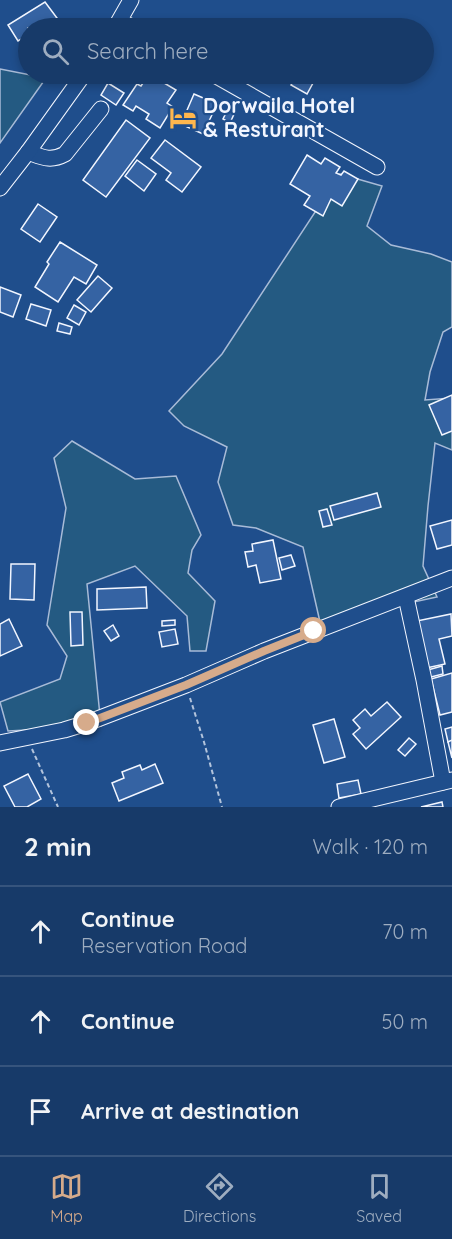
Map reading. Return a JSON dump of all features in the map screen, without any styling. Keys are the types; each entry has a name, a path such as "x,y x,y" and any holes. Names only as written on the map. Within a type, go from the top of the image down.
{"street":[{"path":"125,18 131,0"},
{"path":"0,188 77,84"},
{"path":"231,84 377,166"},
{"path":"28,152 48,159 65,154 101,109"},
{"path":"0,743 87,723 452,578"},
{"path":"339,807 448,781 406,597"}],"path":[{"path":"186,685 222,807"},
{"path":"28,738 58,807"}],"shaded area":[{"path":"0,69 18,73 18,84 42,84 0,143"},
{"path":"340,174 382,186 367,226 391,245 431,254 452,262 452,327 443,332 430,372 425,400 452,398 452,450 435,443 423,566 437,597 320,622 303,547 256,528 233,525 218,482 227,447 184,426 169,411 222,354"},
{"path":"72,441 135,479 176,476 201,535 192,550 188,573 215,601 206,651 190,651 187,616 135,566 87,584 101,726 8,731 0,702 60,679 67,656 47,625 66,508 54,458"}],"building":[{"path":"45,2 57,18 19,18"},
{"path":"18,19 18,41 8,25"},
{"path":"107,84 124,93 116,105 101,95"},
{"path":"137,84 141,86 142,84 166,84 176,90 167,103 173,107 160,128 146,119 149,114 136,106 133,111 123,105"},
{"path":"292,84 312,84 307,94"},
{"path":"194,94 217,104 203,134 181,124"},
{"path":"228,109 235,112 230,123 223,119"},
{"path":"126,120 150,138 106,197 83,180"},
{"path":"165,140 201,167 182,192 166,180 171,173 151,158"},
{"path":"307,155 321,164 325,158 340,167 336,173 341,175 344,171 358,179 342,206 331,199 323,216 304,205 310,196 290,184"},
{"path":"137,160 156,174 144,191 125,176"},
{"path":"38,204 57,217 40,242 21,229"},
{"path":"60,242 97,265 86,284 74,277 58,302 35,287"},
{"path":"98,276 112,288 91,312 77,300"},
{"path":"0,287 21,295 13,317 0,312"},
{"path":"31,304 51,310 46,326 26,319"},
{"path":"74,305 86,312 79,325 67,318"},
{"path":"59,323 72,327 70,334 57,331"},
{"path":"452,395 452,431 442,435 429,405"},
{"path":"377,493 381,507 334,520 330,506"},
{"path":"327,509 332,525 323,527 319,511"},
{"path":"452,520 452,545 437,549 430,526"},
{"path":"273,540 281,579 260,583 256,565 248,567 245,552 253,551 252,544"},
{"path":"291,555 295,566 282,570 279,558"},
{"path":"11,564 35,564 34,600 10,599"},
{"path":"146,587 147,608 97,610 97,589"},
{"path":"70,612 82,612 83,645 71,646"},
{"path":"451,614 452,636 439,639 445,664 417,670 407,623"},
{"path":"9,619 22,646 0,656 0,624"},
{"path":"175,620 175,625 162,626 162,621"},
{"path":"113,625 119,636 111,641 104,631"},
{"path":"175,629 178,644 162,647 159,632"},
{"path":"442,666 443,674 419,680 417,673"},
{"path":"452,673 452,712 440,715 431,679"},
{"path":"387,702 401,717 366,749 353,734 360,728 353,720 365,709 371,716"},
{"path":"334,719 345,757 324,763 313,725"},
{"path":"452,727 452,741 448,742 445,729"},
{"path":"409,738 416,744 405,756 398,750"},
{"path":"452,740 452,758 448,742"},
{"path":"155,764 163,783 119,801 112,783 124,778 122,772 140,765 142,770"},
{"path":"28,774 41,799 27,807 15,807 4,786"},
{"path":"358,780 361,794 339,798 337,784"},
{"path":"442,802 443,807 421,807"}],"place":[{"name":"Dorwaila Hotel & Resturant","path":"183,118"}],"route":[{"path":"87,723 186,685 314,631"}]}
